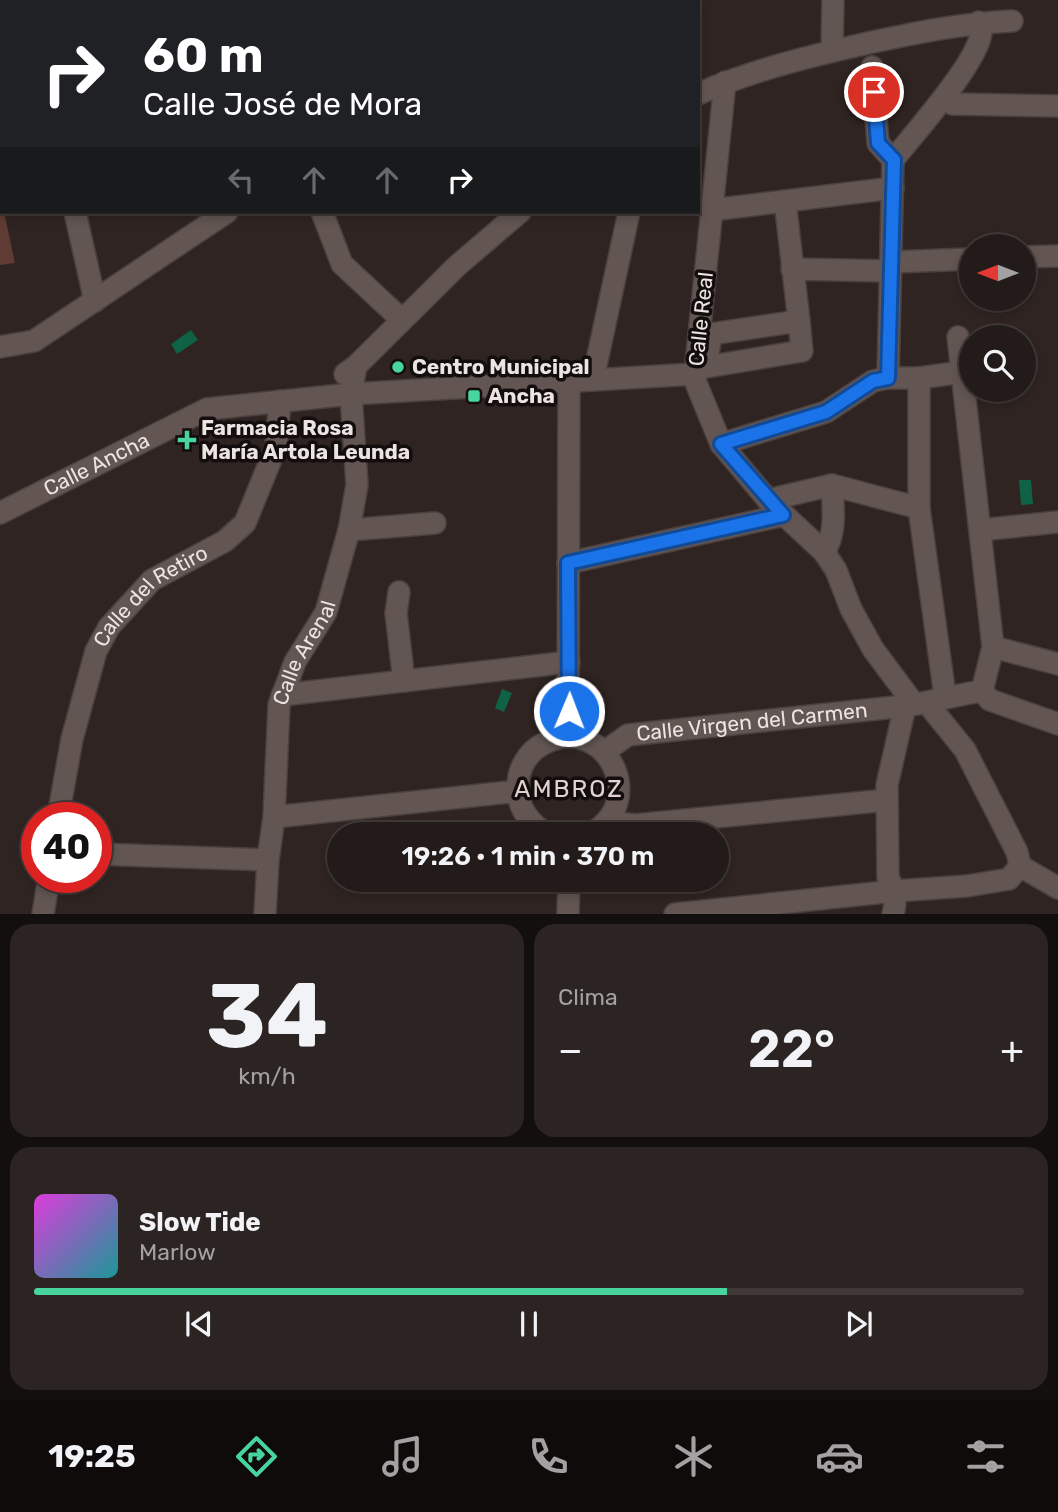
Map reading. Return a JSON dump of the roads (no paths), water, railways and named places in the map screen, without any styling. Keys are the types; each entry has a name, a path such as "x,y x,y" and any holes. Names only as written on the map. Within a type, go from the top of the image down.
{"street":[{"path":"832,51 833,0"},
{"path":"700,93 725,82 832,51 939,28 1012,20"},
{"path":"888,378 894,160 974,54 981,34 979,22"},
{"path":"872,67 878,143 894,160"},
{"name":"Calle Real","path":"725,82 695,374 721,444 768,500 824,552 836,570 851,609 873,649 965,750 1017,852 1020,866"},
{"path":"944,97 952,104 1058,106"},
{"path":"712,210 893,188"},
{"path":"785,201 799,321"},
{"path":"75,214 94,301"},
{"path":"0,347 34,341 224,214"},
{"path":"323,214 342,264 402,320 458,265 518,214"},
{"path":"593,379 629,214"},
{"path":"1036,257 1058,256"},
{"path":"792,269 891,267 959,260"},
{"name":"Calle Arenal","path":"265,914 274,817 279,705 295,662 327,612 349,530 357,485 342,395 356,366 402,320"},
{"path":"958,337 959,346"},
{"path":"721,444 826,412 873,381 959,372"},
{"name":"Calle Ancha","path":"0,513 207,409 342,395 695,374"},
{"path":"893,914 896,905 895,891 888,877 887,785 923,702 919,378"},
{"path":"568,737 569,380"},
{"name":"Calle del Retiro","path":"61,802 72,739 96,650 108,627 152,580 225,541 245,523 276,447 280,401"},
{"path":"965,402 993,647 982,691 990,700 1058,724"},
{"path":"768,500 832,485 919,508"},
{"path":"824,552 834,519 832,485"},
{"path":"568,563 783,515"},
{"path":"980,530 1058,522"},
{"path":"349,530 435,523"},
{"path":"399,592 397,613 404,681"},
{"path":"993,647 1058,664"},
{"path":"282,695 569,662"},
{"name":"Calle Virgen del Carmen","path":"604,752 628,735 923,702 982,691"},
{"path":"531,822 521,806 518,778 530,754 540,745 555,738 568,737 592,743 604,752 614,766 618,780 616,806 606,822"},
{"path":"274,817 518,791"},
{"path":"665,822 887,800"},
{"path":"112,855 268,860"},
{"path":"676,914 967,886 1009,879 1020,866 1058,888"},
{"path":"568,914 569,892"},
{"path":"43,914 46,893"}],"place":[{"name":"Centro Municipal","path":"398,367"},
{"name":"Ancha","path":"474,396"},
{"name":"Farmacia Rosa María Artola Leunda","path":"187,440"}],"district":[{"name":"AMBROZ","path":"569,789"}]}
